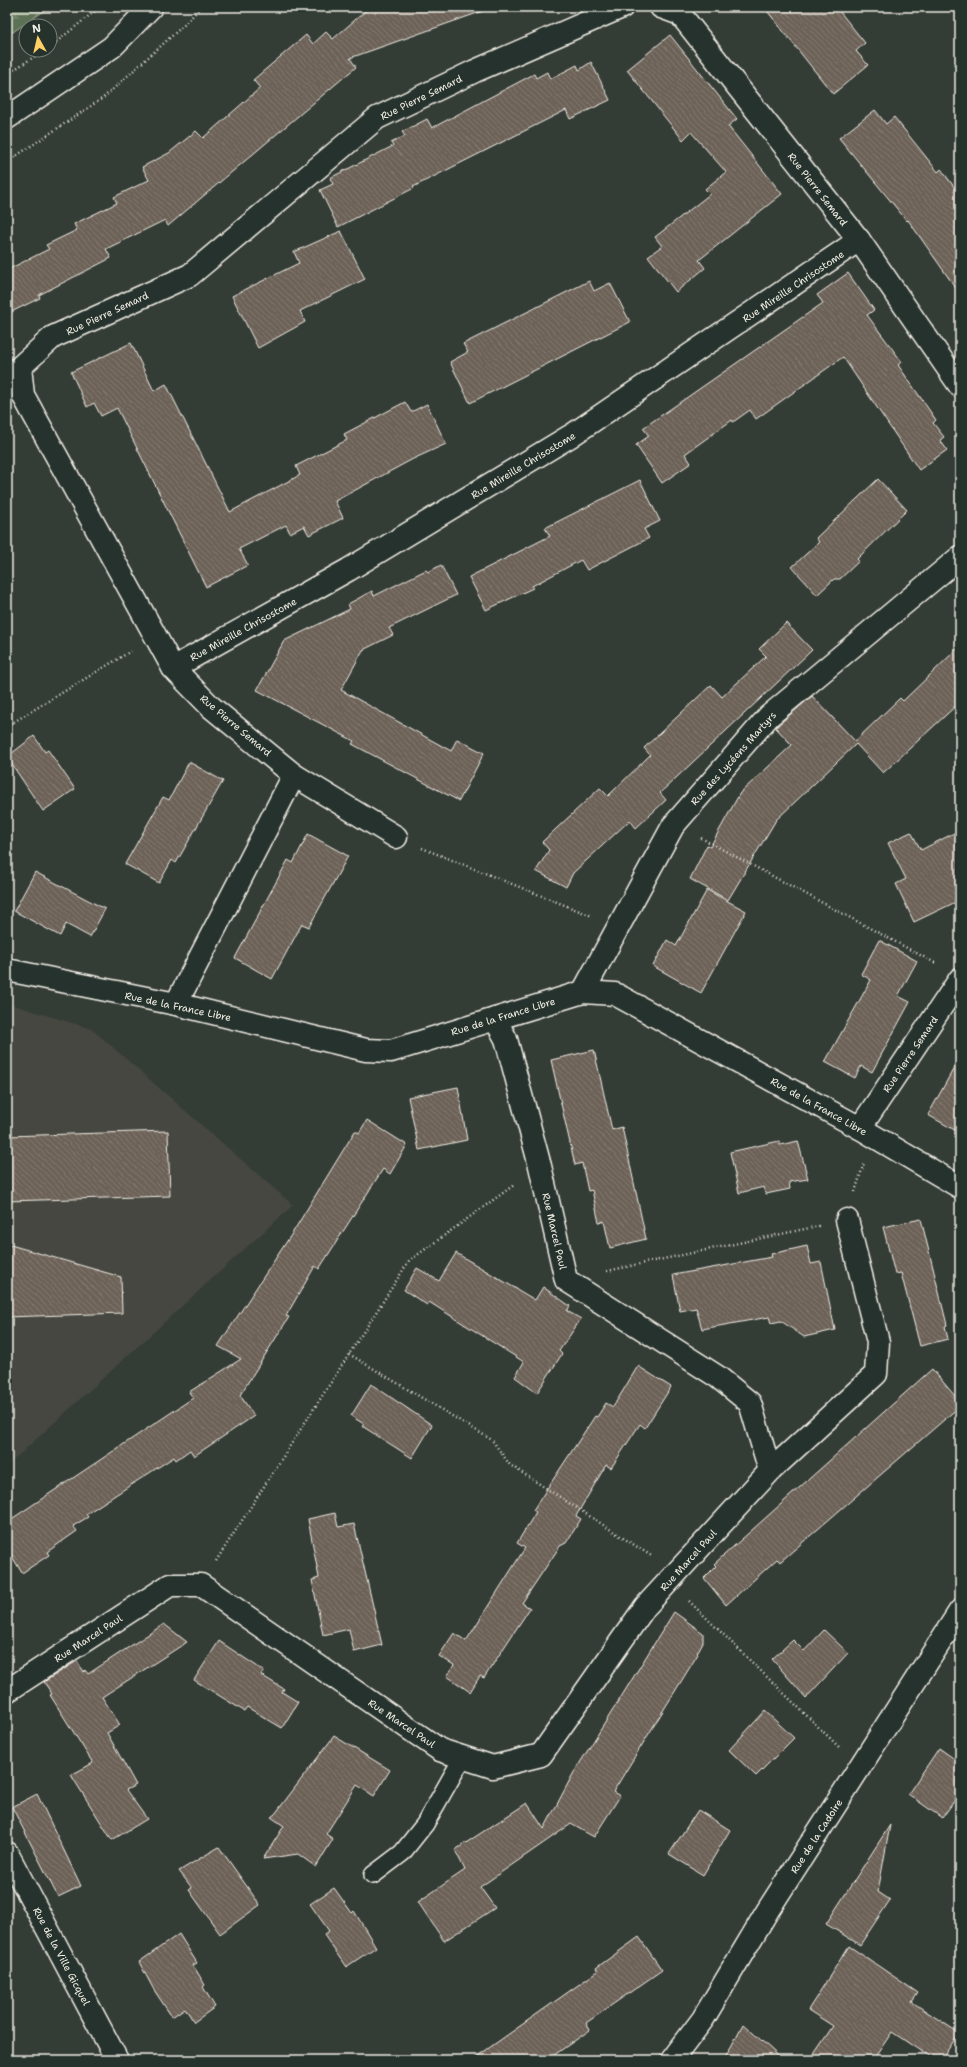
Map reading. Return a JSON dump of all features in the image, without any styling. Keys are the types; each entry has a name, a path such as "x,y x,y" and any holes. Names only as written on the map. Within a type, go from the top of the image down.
{"street":[{"path":"7,118 112,47 151,7"},
{"name":"Rue Pierre Semard","path":"396,837 294,775 211,706 173,668 23,395 20,367 53,337 190,275 377,118 475,71 622,7"},
{"name":"Rue Pierre Semard","path":"661,7 680,14 859,240 960,386"},
{"name":"Rue Mireille Chrisostome","path":"173,668 348,570 572,435 859,240"},
{"name":"Rue des Lycéens Martyrs","path":"583,992 674,826 768,716 960,557"},
{"path":"176,1004 294,775"},
{"name":"Rue de la France Libre","path":"7,970 176,1004 366,1050 391,1051 583,992 615,994 860,1128 960,1187"},
{"name":"Rue Pierre Semard","path":"860,1128 960,979"},
{"name":"Rue Marcel Paul","path":"495,1018 506,1039 540,1166 566,1280 718,1377 750,1403 770,1471"},
{"name":"Rue Marcel Paul","path":"7,1691 170,1585 201,1585 440,1750 493,1767 541,1754 645,1607 770,1471 876,1374 878,1342 847,1220"},
{"name":"Rue de la Cadoire","path":"672,2060 703,2019 768,1910 960,1611"},
{"name":"Rue de la Ville Gicquel","path":"7,1853 117,2060"}],"lane":[{"path":"373,1875 402,1853 425,1824 463,1757"}],"path":[{"path":"58,41 100,7"},
{"path":"7,162 103,98 183,26 201,7"},
{"path":"7,74 33,58"},
{"path":"7,726 155,636"},
{"path":"674,826 717,845 939,965"},
{"path":"396,837 618,927"},
{"path":"566,1280 847,1220 864,1163 884,1142"},
{"path":"201,1585 409,1261 540,1166"},
{"path":"349,1354 492,1440 510,1464 673,1577 859,1768"}],"shaded area":[{"path":"7,1003 92,1029 293,1205 7,1466"}],"green space":[{"path":"7,7 50,7 34,18 18,18 18,29 7,36"}],"building":[{"path":"370,7 482,7 483,11 350,58 356,67 168,226 165,220 106,249 111,258 39,295 40,298 7,314 7,270 49,249 46,245 77,230 74,224 117,203 114,197 149,180 142,167 169,153 196,131 203,138 260,88 253,80 306,35 313,44 326,32 333,39"},
{"path":"764,7 836,7 865,43 856,51 868,65 833,94"},
{"path":"670,35 737,119 728,126 782,194 699,260 705,268 676,292 648,256 662,246 655,237 710,194 705,189 726,172 691,132 683,140 627,70"},
{"path":"591,62 610,100 570,119 566,110 413,187 414,188 338,227 320,190 333,184 330,178 393,146 391,143 405,136 402,132 427,119 432,128 534,74 536,78 547,72 550,79 577,65 579,70"},
{"path":"875,110 886,124 894,117 938,172 941,169 960,195 960,294 908,220 907,221 839,138"},
{"path":"341,231 365,279 300,311 305,322 258,348 232,296 299,263 294,252"},
{"path":"848,273 874,310 867,315 902,362 898,365 936,420 933,423 944,437 940,440 947,450 919,470 843,357 756,419 750,410 733,422 732,420 685,454 691,463 662,483 636,445 649,436 643,428 823,303 817,295"},
{"path":"589,281 594,291 610,283 630,322 470,403 450,362 468,352 463,344"},
{"path":"131,343 154,391 166,384 230,512 300,475 296,466 347,440 344,434 405,402 411,412 427,404 446,444 413,459 335,501 343,518 309,535 304,526 290,533 286,525 239,549 248,565 206,587 117,408 101,416 94,403 87,407 71,372"},
{"path":"878,479 907,510 857,559 859,561 840,579 834,579 817,595 792,567 819,542 816,538"},
{"path":"640,480 660,521 644,529 649,538 587,570 581,560 532,586 533,588 486,610 469,577 550,536 545,528"},
{"path":"441,565 456,595 389,628 393,635 363,650 341,690 451,751 457,739 484,753 459,801 352,744 354,741 257,690 284,641 350,609 348,604 372,591 374,596 426,570 428,572"},
{"path":"786,623 812,650 660,793 666,800 636,828 630,820 573,873 566,887 536,871 549,850 542,842 600,788 608,796 650,755 644,748 711,685 722,697 766,656 759,649"},
{"path":"960,646 960,702 883,773 856,744 776,820 728,900 690,879 707,845 710,847 740,793 792,745 776,728 778,725 812,696 855,741 900,698 903,701"},
{"path":"34,736 45,752 48,750 75,789 43,811 7,757"},
{"path":"189,762 223,781 176,863 172,860 159,883 125,864 163,797 169,800"},
{"path":"960,830 960,900 914,922 896,884 906,879 888,843 911,832 921,850"},
{"path":"308,834 348,856 309,927 302,924 272,979 235,958 288,860 293,863"},
{"path":"35,872 105,909 90,937 66,924 60,936 14,911"},
{"path":"707,890 746,911 701,993 653,966 667,940 676,946"},
{"path":"879,940 917,961 898,996 910,1002 872,1072 861,1066 855,1078 825,1062 871,980 861,974"},
{"path":"594,1050 612,1130 622,1127 646,1239 610,1248 604,1221 599,1223 592,1190 588,1191 582,1163 575,1165 551,1060"},
{"path":"960,1057 960,1133 928,1115"},
{"path":"458,1087 467,1140 419,1150 408,1097"},
{"path":"367,1120 407,1145 390,1174 383,1169 319,1269 315,1266 286,1316 289,1317 240,1395 254,1416 194,1456 190,1450 176,1460 174,1457 86,1514 88,1517 73,1526 77,1531 47,1552 49,1555 22,1573 7,1548 7,1522 193,1398 189,1392 241,1359 218,1346 293,1232 355,1131 359,1133"},
{"path":"168,1131 170,1196 7,1201 7,1136"},
{"path":"779,1141 780,1145 798,1141 808,1179 789,1182 790,1189 766,1194 764,1187 739,1193 730,1152"},
{"path":"921,1219 947,1325 945,1326 948,1339 920,1346 901,1273 895,1274 883,1227"},
{"path":"7,1244 121,1277 122,1313 7,1317"},
{"path":"807,1246 811,1264 821,1262 835,1330 804,1337 781,1321 771,1323 769,1317 702,1329 696,1308 680,1311 673,1275 772,1257 771,1254"},
{"path":"456,1253 535,1300 543,1287 570,1306 567,1311 581,1319 559,1351 562,1354 537,1393 515,1377 524,1362 429,1302 427,1305 404,1290 417,1268 439,1281"},
{"path":"638,1366 671,1387 645,1428 640,1424 611,1468 606,1465 576,1516 581,1519 566,1543 560,1546 522,1603 530,1608 484,1678 480,1676 470,1692 447,1676 454,1665 439,1656 454,1633 466,1641 525,1548 517,1543 536,1512 533,1510 595,1416 597,1417 606,1403 613,1407"},
{"path":"932,1369 960,1402 960,1406 780,1562 777,1559 726,1605 704,1578 716,1566 714,1564"},
{"path":"371,1384 432,1425 412,1458 362,1426 364,1424 351,1416"},
{"path":"335,1513 338,1527 354,1524 382,1645 354,1652 349,1629 323,1635 312,1580 319,1578 308,1519"},
{"path":"674,1612 703,1633 703,1642 697,1653 698,1654 613,1792 620,1796 594,1837 571,1824 480,1887 495,1908 444,1941 418,1902 465,1870 455,1850 527,1803 544,1829 573,1774"},
{"path":"164,1624 187,1642 102,1697 120,1725 107,1733 136,1785 126,1790 147,1819 112,1840 71,1775 93,1763 50,1695 52,1694 44,1682 77,1661 84,1672 85,1670 88,1674"},
{"path":"824,1630 848,1653 806,1698 772,1659 793,1640 804,1651"},
{"path":"219,1641 264,1671 261,1675 284,1689 282,1692 298,1702 282,1728 247,1707 244,1711 194,1680"},
{"path":"765,1711 794,1738 756,1776 729,1750"},
{"path":"334,1736 390,1770 374,1796 357,1785 326,1834 333,1839 316,1867 298,1854 263,1859 284,1826 271,1817 275,1814"},
{"path":"939,1748 960,1763 960,1793 942,1818 908,1794"},
{"path":"37,1794 81,1886 58,1897 12,1807"},
{"path":"698,1810 730,1830 703,1875 669,1854"},
{"path":"890,1825 878,1892 890,1900 860,1945 826,1924"},
{"path":"219,1847 260,1905 220,1934 189,1890 192,1888 179,1871"},
{"path":"334,1888 352,1913 354,1911 376,1947 346,1967 324,1935 329,1931 310,1904"},
{"path":"179,1934 197,1963 193,1965 205,1985 203,1987 215,2007 194,2022 185,2008 172,2017 154,1990 139,1962"},
{"path":"639,1937 662,1970 586,2023 590,2030 547,2060 472,2060 598,1971 596,1968"},
{"path":"849,1946 918,1993 912,2002 959,2033 941,2060 934,2060 892,2032 873,2060 810,2060 833,2026 808,2010"},
{"path":"743,2024 783,2060 724,2060"}]}
